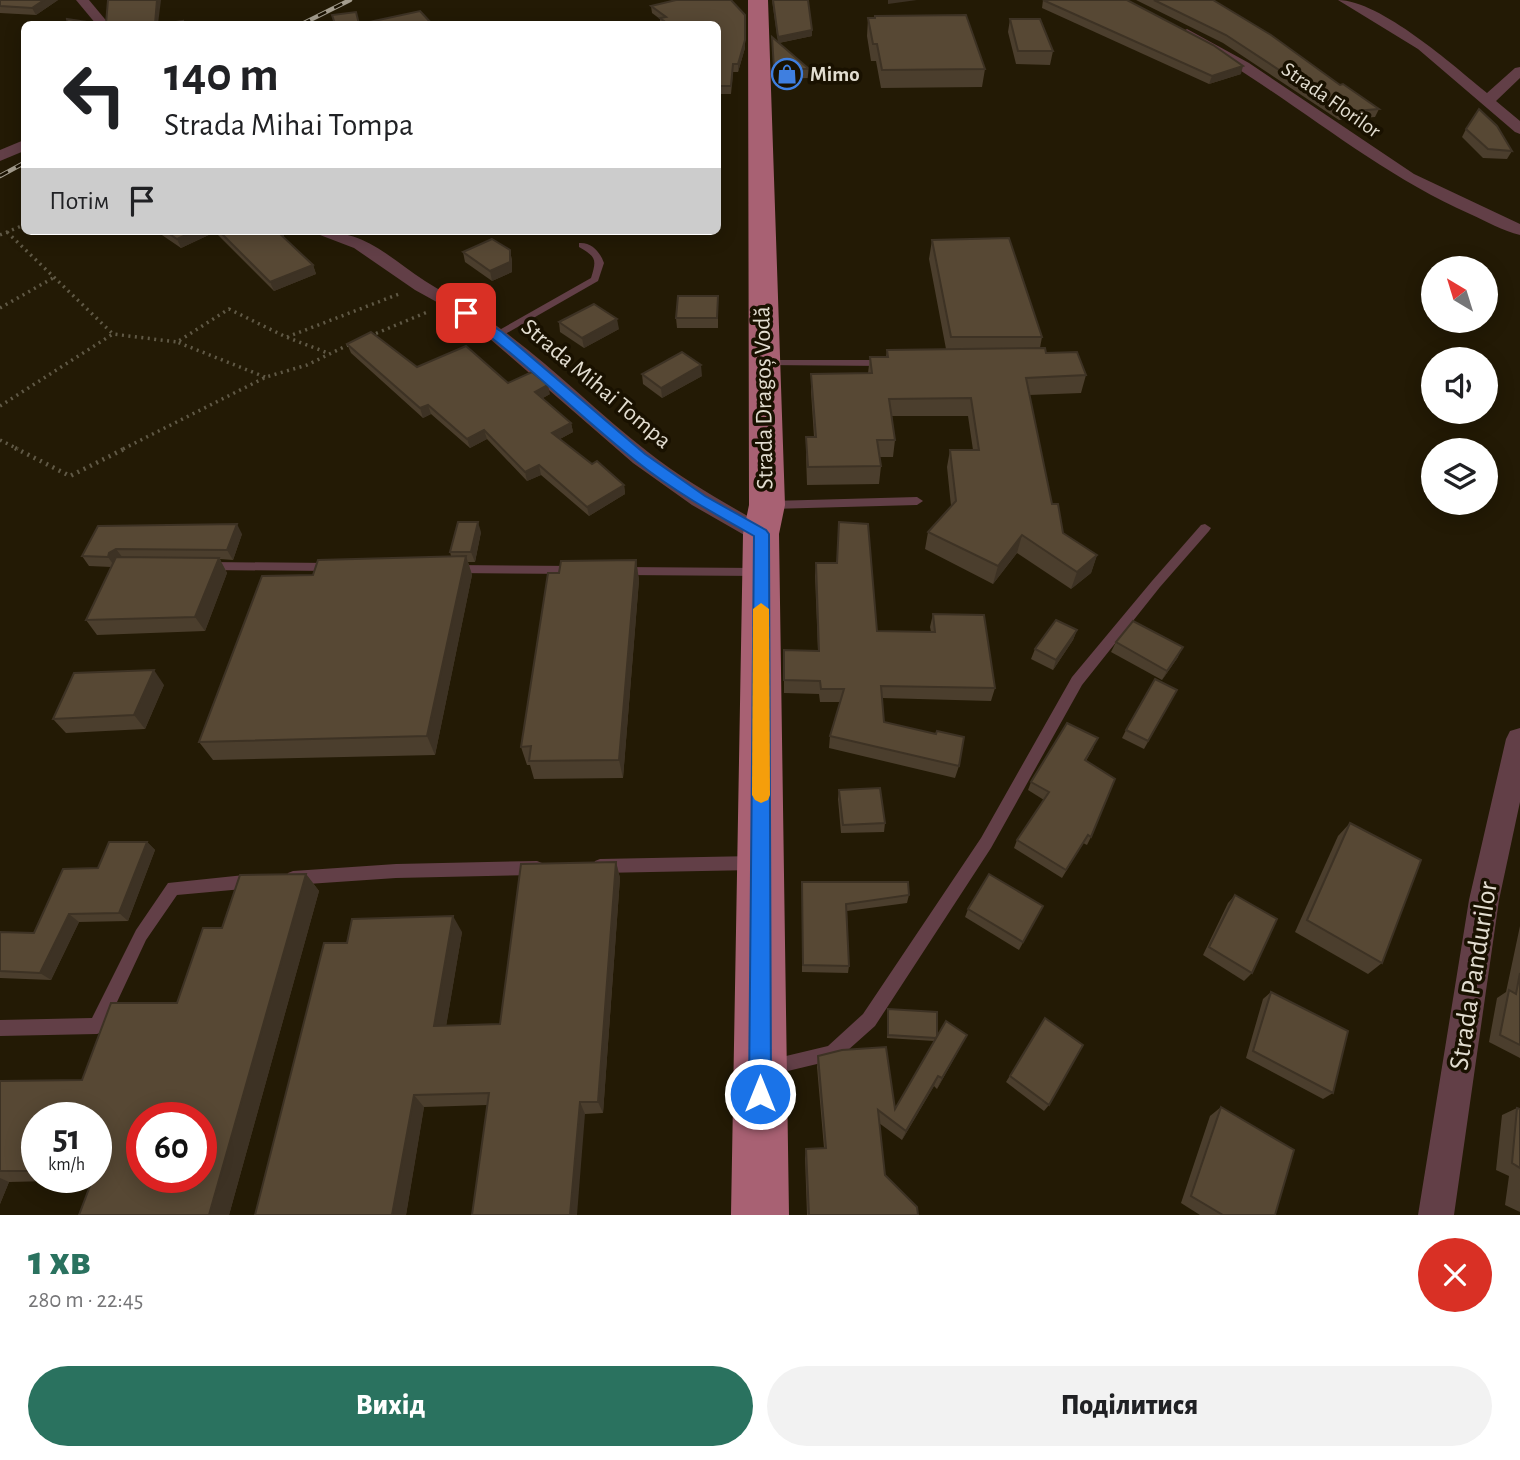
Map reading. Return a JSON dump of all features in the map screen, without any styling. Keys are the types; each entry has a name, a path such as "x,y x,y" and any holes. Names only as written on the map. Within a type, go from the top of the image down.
{"main road":[{"name":"Strada Dragoș Vodă","path":"758,0 764,519 761,572 760,1215"}],"street":[{"path":"82,0 100,21"},
{"path":"1344,0 1423,46 1520,129"},
{"name":"Strada Florilor","path":"1169,24 1217,48 1410,178 1520,230"},
{"path":"1488,100 1520,71"},
{"path":"0,156 21,146"},
{"name":"Strada Mihai Tompa","path":"336,235 360,244 497,335 640,458 700,499 764,519"},
{"name":"Strada Pandurilor","path":"1436,1215 1484,900 1520,739"}],"lane":[{"path":"497,335 595,279 600,263 596,253 582,245"},
{"path":"763,363 899,363"},
{"path":"764,519 917,501"},
{"path":"760,1069 832,1053 869,1020 986,843 1077,681 1205,528"},
{"path":"192,565 343,567"},
{"path":"439,569 590,570"},
{"path":"603,570 761,572"},
{"path":"585,867 761,863"},
{"path":"0,1028 97,1026 141,935 173,888 396,871 558,867"}],"path":[{"path":"0,235 21,226"},
{"path":"7,232 113,334 177,342 266,377"},
{"path":"0,308 53,278"},
{"path":"286,337 421,286"},
{"path":"365,338 451,302"},
{"path":"177,342 229,309 286,337 329,353"},
{"path":"0,406 113,334"},
{"path":"0,440 70,476 266,377 307,365 353,343"}],"building":[{"path":"0,0 44,0 32,8 0,6"},
{"path":"108,0 157,0 155,21 106,21"},
{"path":"676,0 731,0 745,15 745,40 738,64 733,64 731,86 721,86 721,21 664,21 660,18 666,17 651,6"},
{"path":"773,0 808,0 812,30 778,37"},
{"path":"1043,0 1127,0 1213,45 1243,66 1212,76"},
{"path":"1154,0 1213,0 1271,35 1340,85 1343,84 1379,109 1343,112 1226,35"},
{"path":"420,11 429,21 374,21"},
{"path":"356,12 358,21 334,21 332,15"},
{"path":"966,15 985,69 882,70 868,18"},
{"path":"1010,19 1040,19 1053,51 1018,51"},
{"path":"772,37 809,69 774,69"},
{"path":"1479,109 1497,126 1512,151 1488,149 1466,129"},
{"path":"223,235 281,235 313,265 270,282"},
{"path":"1009,238 1042,337 951,337 932,240"},
{"path":"492,239 510,250 510,262 490,271 463,252"},
{"path":"678,296 718,296 717,318 676,318"},
{"path":"594,304 617,319 582,338 559,322"},
{"path":"371,332 417,367 466,346 508,383 532,372 548,385 535,392 571,423 552,433 592,464 597,461 624,485 587,507 539,465 525,472 484,430 467,439 428,405 420,408 347,344"},
{"path":"1045,348 1046,353 1077,352 1086,375 1026,378 1052,504 1058,504 1063,533 1097,555 1077,572 1022,535 998,566 928,532 956,501 950,450 979,450 971,398 889,399 895,440 877,440 881,466 808,467 806,437 816,437 811,374 872,373 870,357 888,357 887,350"},
{"path":"682,352 701,365 661,388 642,374"},
{"path":"458,522 478,522 471,552 450,552"},
{"path":"839,522 868,524 877,631 935,632 933,614 984,615 995,688 881,686 884,722 936,734 937,731 964,737 959,766 830,736 844,689 821,689 820,681 784,680 784,650 819,651 816,563 837,563"},
{"path":"237,524 227,550 116,549 109,553 108,557 82,556 98,526"},
{"path":"466,556 427,736 199,742 262,576 313,575 318,560"},
{"path":"116,557 219,558 195,617 86,620"},
{"path":"636,560 619,760 529,761 531,746 521,747 548,573 559,573 561,561"},
{"path":"1056,620 1077,630 1056,660 1035,649"},
{"path":"1133,621 1183,647 1167,671 1116,642"},
{"path":"154,670 134,715 53,719 74,673"},
{"path":"1155,679 1177,690 1148,741 1126,730"},
{"path":"1067,723 1098,738 1085,760 1115,779 1091,837 1088,835 1066,870 1017,840 1049,792 1031,782"},
{"path":"880,788 885,823 843,825 839,790"},
{"path":"1350,823 1421,860 1382,963 1307,920"},
{"path":"109,842 147,842 119,913 69,914 40,973 0,971 0,932 34,933 63,869 98,868"},
{"path":"616,862 598,1102 580,1102 570,1215 472,1215 489,1093 414,1095 392,1215 255,1215 324,943 347,943 352,919 453,916 434,1026 500,1024 521,864"},
{"path":"306,874 217,1187 217,1102 126,1102 126,1193 215,1193 209,1215 79,1215 87,1193 112,1193 112,1102 21,1102 21,1171 0,1171 0,1081 82,1080 111,1003 177,1003 203,928 222,928 240,875"},
{"path":"989,874 1043,906 1023,942 968,909"},
{"path":"802,882 908,882 909,895 846,904 849,966 803,965"},
{"path":"1235,895 1277,919 1252,973 1209,947"},
{"path":"1520,973 1520,1045 1500,1035 1509,990 1516,994"},
{"path":"1271,992 1348,1031 1333,1093 1253,1051"},
{"path":"888,1009 937,1012 936,1038 888,1035"},
{"path":"1045,1018 1083,1045 1049,1105 1010,1076"},
{"path":"946,1021 967,1035 942,1078 938,1076 906,1131 878,1110 885,1175 917,1207 918,1215 809,1215 806,1149 826,1148 818,1056 842,1050 886,1047 895,1109"},
{"path":"1221,1107 1294,1150 1275,1215 1223,1215 1191,1196"},
{"path":"1517,1108 1520,1109 1520,1168 1512,1163"}],"railway":[{"path":"308,21 350,0"},
{"path":"0,176 21,165"}],"slow traffic":[{"path":"761,609 761,795"}],"place":[{"name":"Mimo","path":"787,74"}],"route":[{"path":"466,313 497,335 640,458 700,499 761,534 760,1094"}]}
